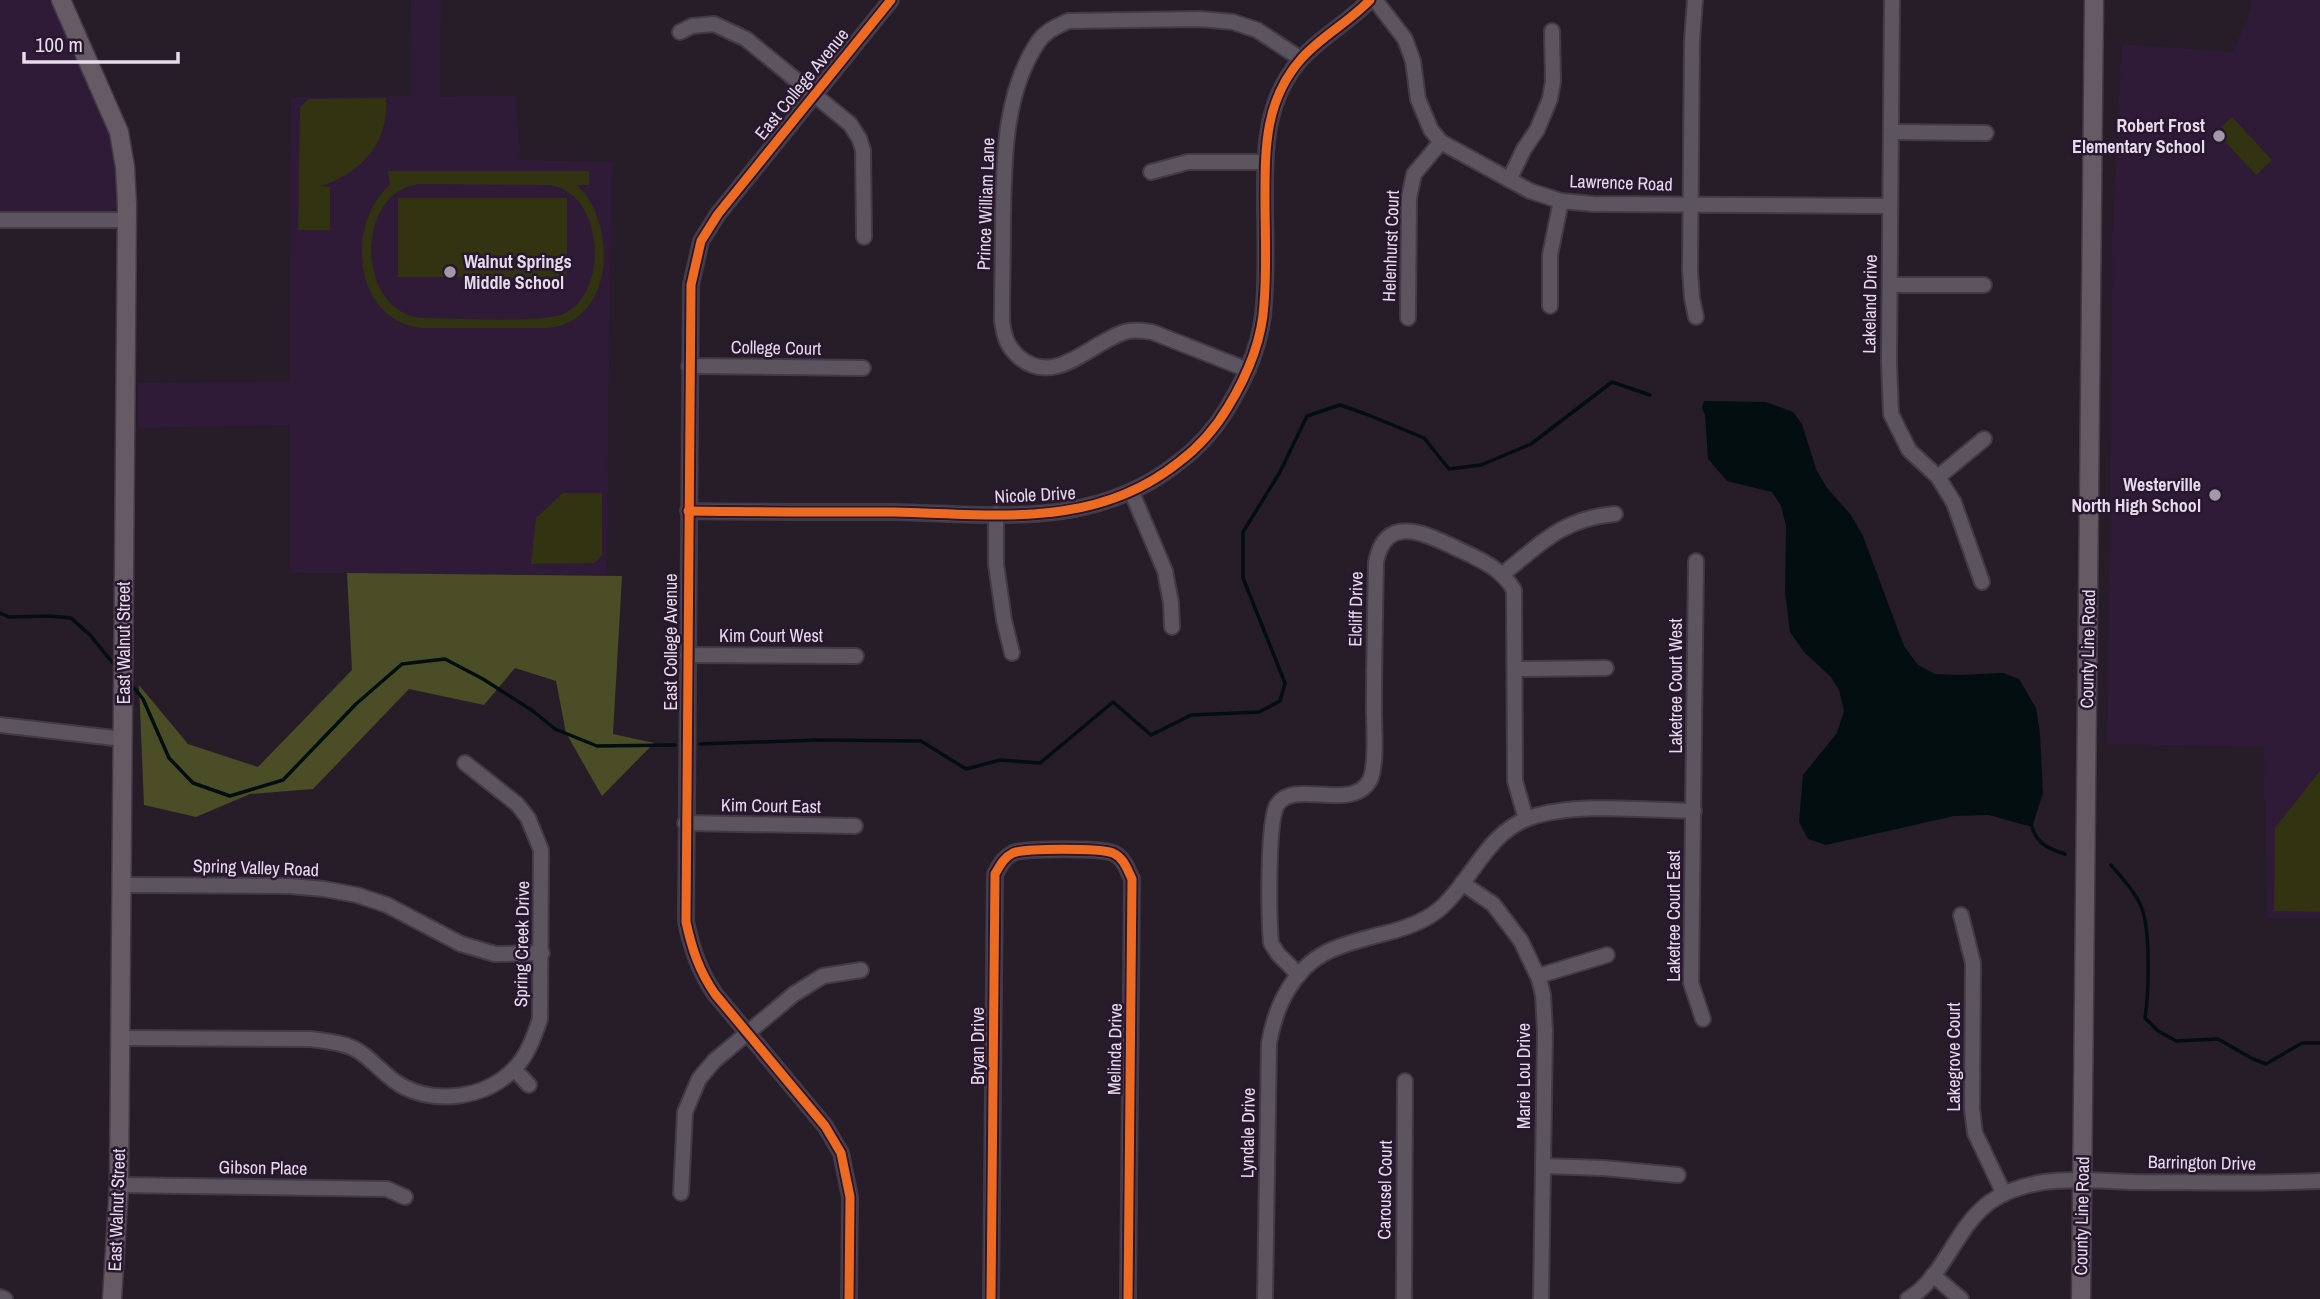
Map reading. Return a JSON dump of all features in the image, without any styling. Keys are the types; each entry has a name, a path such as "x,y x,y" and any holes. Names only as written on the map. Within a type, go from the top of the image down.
{"main road":[{"name":"East Walnut Street","path":"61,0 119,132 125,167 127,220 123,885 119,1185 112,1299"},
{"name":"County Line Road","path":"2081,1299 2094,0"}],"street":[{"name":"East College Avenue","path":"849,1299 850,1197 841,1153 825,1126 701,974 686,922 691,285 701,242 718,214 891,0"},
{"path":"1372,0 1405,39 1413,61 1418,99 1431,130 1441,142"},
{"name":"Nicole Drive","path":"688,511 996,514 1062,512 1088,508 1132,493 1164,474 1211,432 1242,384 1260,333 1264,308 1265,162 1267,134 1276,99 1301,59 1372,0"},
{"path":"1695,0 1692,41 1690,287 1696,317"},
{"name":"Lakeland Drive","path":"1892,0 1891,414 1909,450 1938,477 1954,503 1982,582"},
{"name":"Prince William Lane","path":"1248,370 1152,332 1138,330 1124,332 1068,363 1049,368 1030,366 1010,349 1003,335 1002,320 1004,149 1023,72 1039,40 1068,21 1188,19 1233,22 1257,30 1301,59"},
{"path":"680,32 692,26 714,24 746,39 850,124 859,138 865,164 864,237"},
{"path":"1509,180 1537,130 1550,99 1553,81 1552,31"},
{"path":"1891,132 1986,133"},
{"name":"Lawrence Road","path":"1441,142 1530,191 1561,201 1594,204 1890,206"},
{"name":"Helenhurst Court","path":"1408,318 1409,198 1414,174 1441,142"},
{"path":"1151,172 1188,162 1265,162"},
{"path":"1550,306 1550,255 1561,201"},
{"path":"0,220 127,220"},
{"path":"1890,285 1984,285"},
{"name":"College Court","path":"689,366 863,368"},
{"path":"1938,477 1984,439"},
{"path":"1132,493 1165,571 1172,627"},
{"path":"996,514 996,564 1012,653"},
{"path":"1615,514 1594,516 1563,527 1503,573 1514,590 1515,781 1526,819 1549,812 1579,810 1694,811"},
{"name":"Elcliff Drive","path":"1299,975 1278,954 1272,943 1270,833 1277,805 1287,797 1347,795 1360,790 1370,780 1373,766 1376,562 1379,550 1386,540 1396,533 1410,530 1425,533 1503,573"},
{"name":"Laketree Court West","path":"1694,811 1696,561"},
{"name":"Kim Court West","path":"687,655 856,656"},
{"path":"1515,669 1606,668"},
{"path":"0,725 123,739"},
{"name":"Spring Creek Drive","path":"121,1038 311,1039 334,1042 354,1048 395,1082 420,1094 432,1096 468,1095 501,1080 514,1069 533,1041 540,1019 543,868 536,834 517,804 466,764"},
{"name":"Laketree Court East","path":"1694,811 1691,983 1703,1018"},
{"name":"Lyndale Drive","path":"1265,1299 1269,1044 1273,1023 1287,988 1309,963 1334,948 1398,930 1429,917 1445,905 1500,835 1526,819"},
{"name":"Kim Court East","path":"685,823 855,826"},
{"name":"Bryan Drive","path":"991,1299 995,874 1002,861 1012,853 1024,850 1066,850"},
{"name":"Melinda Drive","path":"1066,850 1112,853 1124,861 1132,879 1128,1299"},
{"name":"Marie Lou Drive","path":"1462,883 1493,904 1521,940 1538,976 1543,995 1545,1032 1541,1299"},
{"name":"Spring Valley Road","path":"123,885 290,886 324,889 357,895 387,905 461,944 495,954 542,953"},
{"name":"Lakegrove Court","path":"1961,915 1973,963 1972,1109 1975,1133 2004,1194"},
{"path":"1538,976 1607,955"},
{"path":"681,1193 685,1112 699,1079 714,1061 794,993 823,976 861,970"},
{"path":"514,1069 529,1085"},
{"name":"Carousel Court","path":"1404,1299 1405,1081"},
{"path":"1543,1166 1678,1175"},
{"name":"Barrington Drive","path":"1908,1299 1933,1275 1975,1214 2004,1194 2042,1182 2260,1184 2320,1181"},
{"name":"Gibson Place","path":"119,1185 387,1189 405,1197"},
{"path":"1933,1275 1961,1299"},
{"path":"0,1297 5,1299"}],"shaded area":[{"path":"0,0 52,0 105,118 115,150 119,207 105,213 0,212"},
{"name":"Walnut Springs Middle School","path":"411,0 441,0 440,97 516,95 520,160 612,162 606,575 290,573 290,425 138,428 137,383 289,381 291,97 410,96"},
{"name":"Westerville North High School","path":"2251,0 2320,0 2320,918 2267,918 2264,747 2107,744 2113,219 2122,44 2233,52 2251,9"},
{"path":"386,98 383,129 370,154 348,174 320,186 330,187 330,230 298,230 300,107 309,99"},
{"path":"2232,117 2272,160 2256,175 2216,132"},
{"path":"388,171 589,171 589,185 577,185 590,202 604,245 603,268 597,290 587,308 570,322 548,328 422,328 399,322 382,309 370,290 363,269 362,246 366,223 375,202 390,185","holes":["419,184 548,185 566,191 580,204 589,221 594,242 594,263 589,284 580,301 566,313 519,319 422,318 400,311 385,296 375,276 371,252 374,229 383,208 398,192"]},
{"path":"398,198 567,198 567,277 398,277"},
{"path":"1704,401 1766,402 1793,412 1802,424 1816,469 1827,488 1851,515 1863,536 1904,646 1918,665 1935,674 2003,673 2019,679 2036,708 2040,734 2043,793 2032,827 1989,815 1954,816 1826,845 1808,839 1799,822 1803,775 1837,733 1844,711 1839,690 1831,677 1804,652 1790,632 1785,592 1786,526 1781,506 1772,492 1727,481 1708,459 1705,415 1702,408"},
{"path":"563,493 602,493 602,555 594,563 531,564 536,518"},
{"path":"2320,771 2320,912 2274,911 2275,828"}],"green space":[{"path":"347,573 622,576 613,734 654,743 602,796 566,733 556,681 515,668 484,705 409,689 313,789 250,794 196,817 144,805 139,685 188,744 258,767 352,670"}],"waterway":[{"path":"700,744 817,740 921,741 966,769 1000,760 1040,763 1113,702 1151,735 1191,715 1259,712 1280,701 1285,683 1243,578 1243,532 1280,472 1307,416 1340,405 1366,414 1424,438 1449,469 1481,465 1531,444 1612,382 1650,395"},
{"path":"0,613 9,617 71,618 90,635 117,668"},
{"path":"131,684 143,699 169,758 193,783 230,796 283,780 356,704 402,664 445,659 483,679 533,711 555,729 597,746 675,745"},
{"path":"2032,827 2044,845 2065,854"},
{"path":"2111,865 2134,894 2144,914 2148,959 2145,1018 2158,1031 2176,1041 2218,1039 2266,1064 2302,1043 2320,1043"}],"cycle path":[{"path":"849,1299 850,1197 841,1153 825,1126 715,994 697,960 686,922 691,285 701,241 718,214 891,0"},
{"path":"688,511 969,515 1042,513 1113,499 1146,484 1179,462 1200,444 1223,415 1241,383 1257,345 1265,291 1267,142 1274,107 1281,90 1302,58 1370,0"},
{"path":"991,1299 995,874 1004,860 1013,853 1063,849 1113,853 1123,861 1132,879 1128,1299"}],"place":[{"name":"Robert Frost Elementary School","path":"2219,136"},
{"name":"Walnut Springs Middle School","path":"450,272"},
{"name":"Westerville North High School","path":"2215,495"}]}
